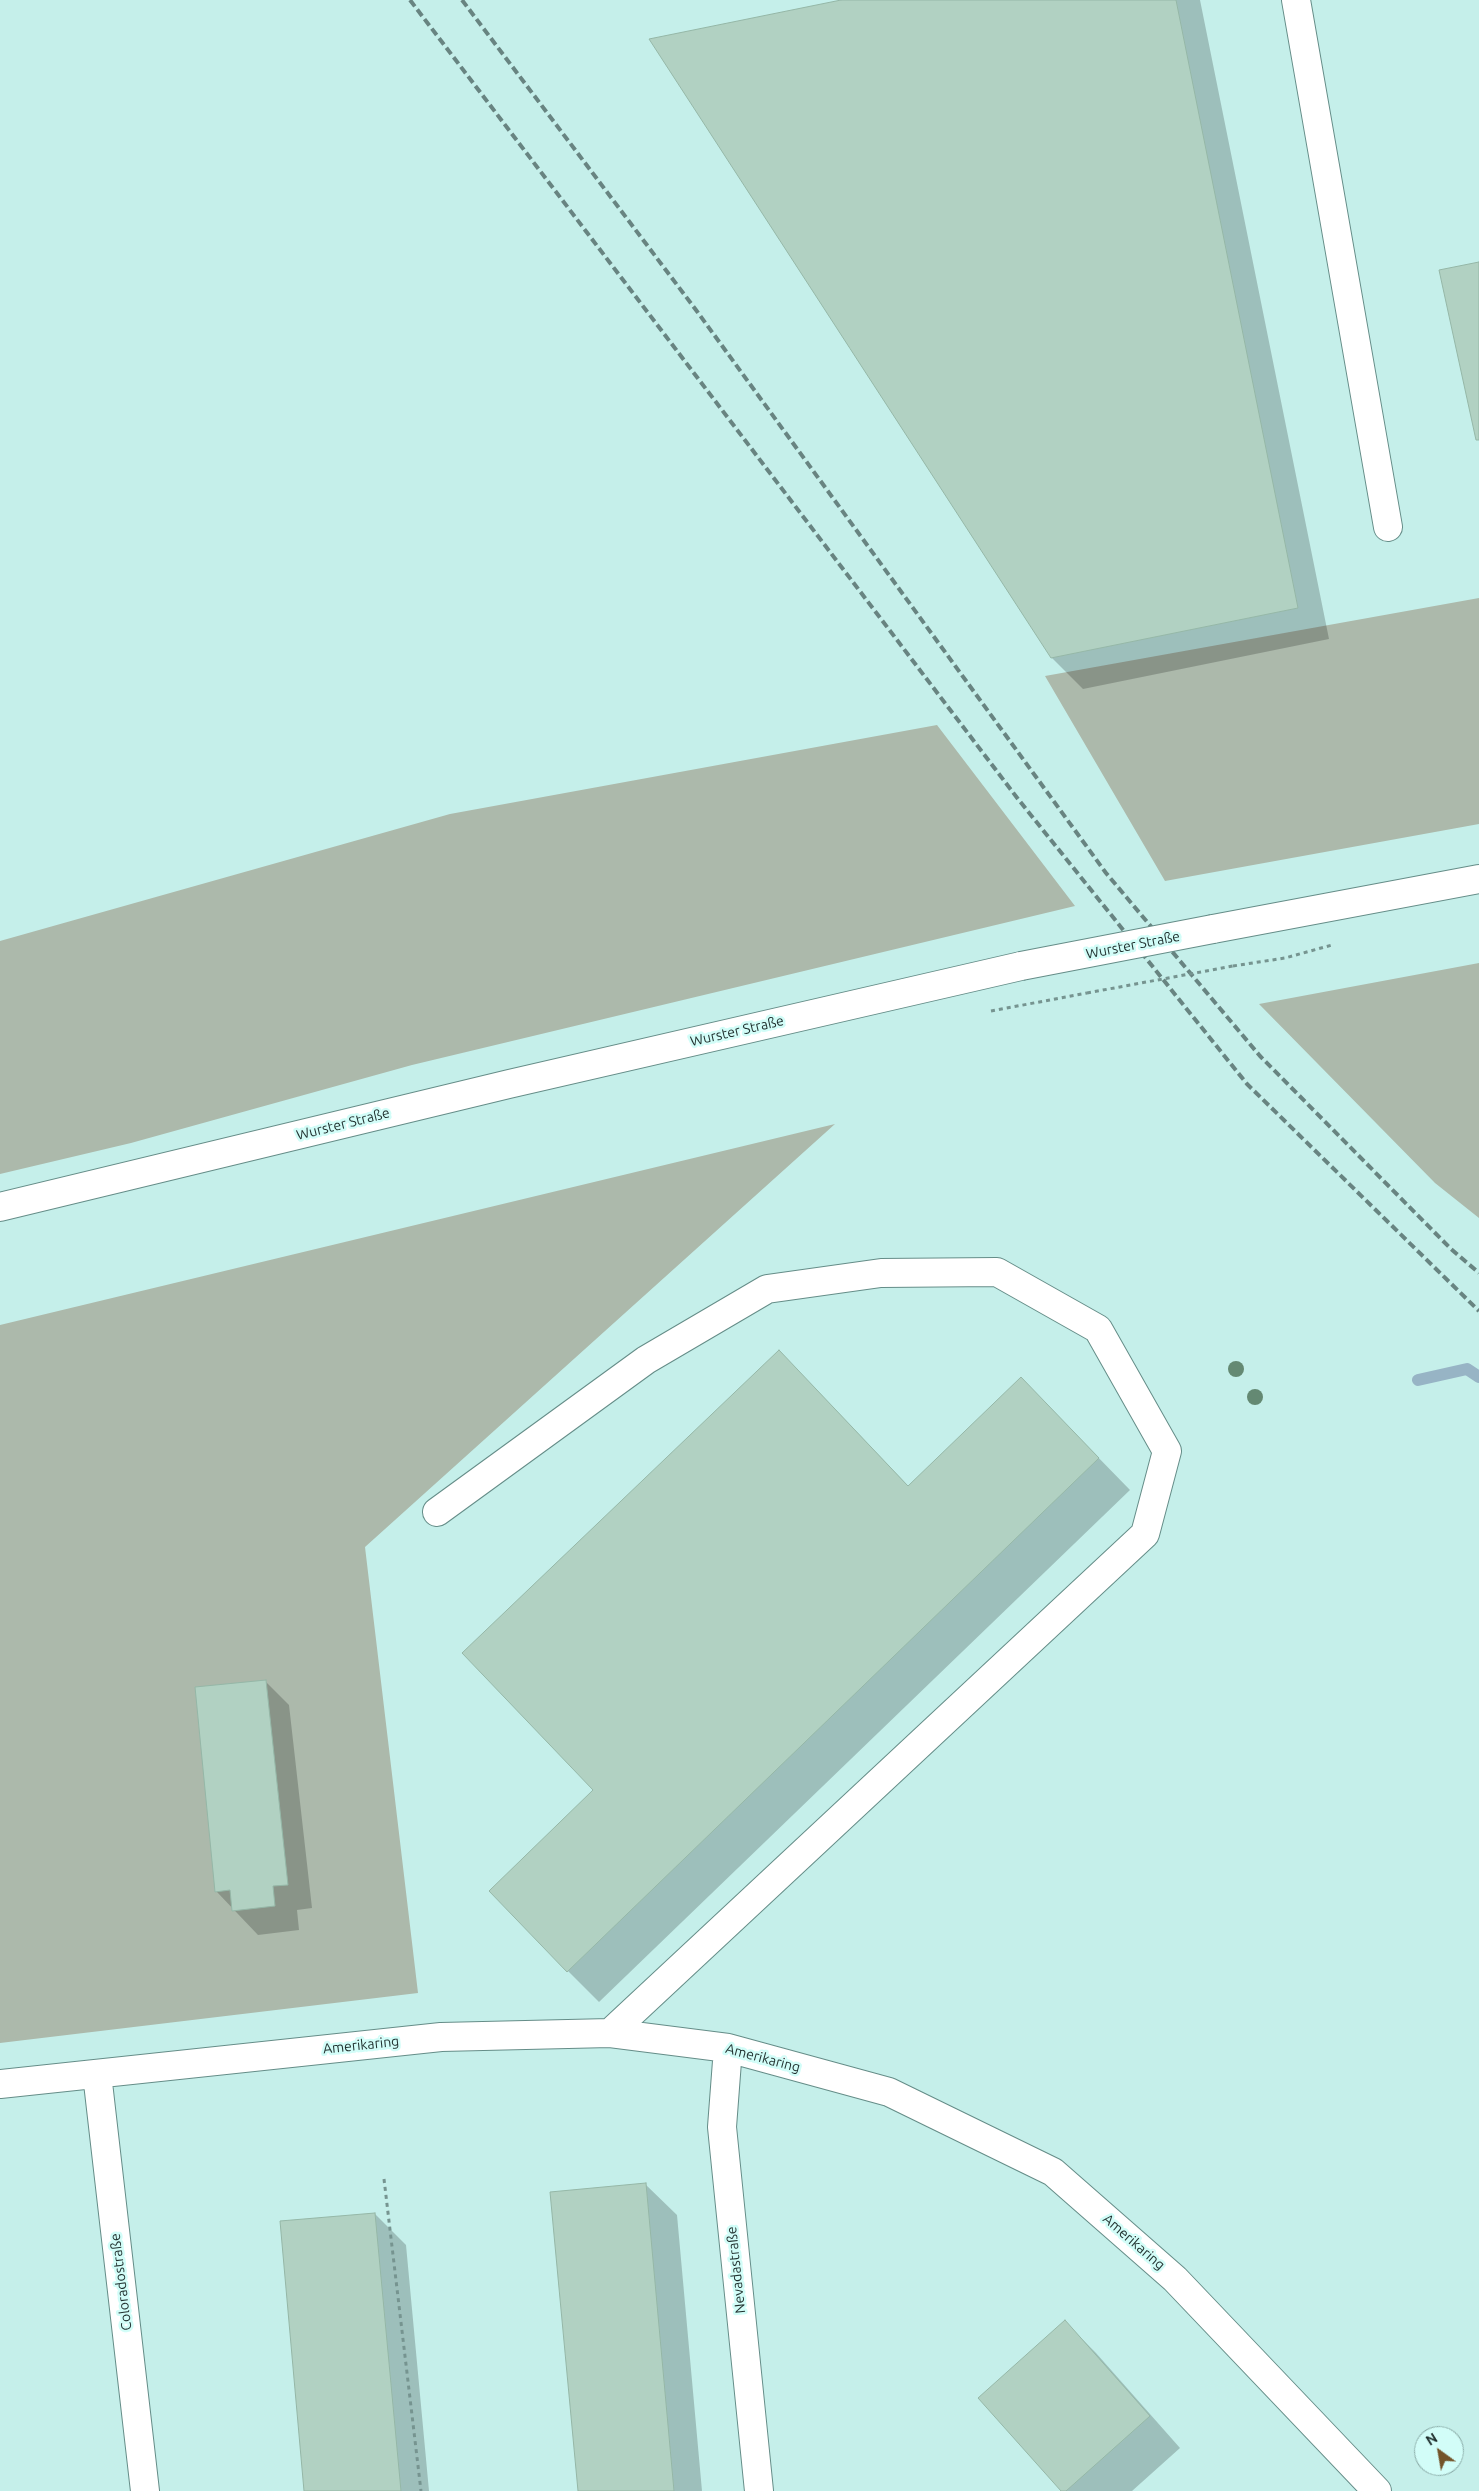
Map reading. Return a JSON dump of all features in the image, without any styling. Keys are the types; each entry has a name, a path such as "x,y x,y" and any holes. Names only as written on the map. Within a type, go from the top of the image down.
{"street":[{"path":"1296,0 1388,527"},
{"name":"Wurster Straße","path":"0,1207 509,1084 1021,966 1479,879"},
{"path":"437,1512 646,1360 766,1289 881,1273 997,1272 1098,1329 1168,1451 1145,1534 610,2033"},
{"name":"Amerikaring","path":"0,2084 441,2036 610,2033 728,2048 889,2092 1053,2172 1175,2279 1377,2491"},
{"name":"Nevadastraße","path":"728,2048 722,2127 759,2491"},
{"name":"Coloradostraße","path":"98,2074 145,2491"}],"path":[{"path":"1087,993 1233,966"},
{"path":"384,2179 421,2491"}],"green space":[{"path":"1479,598 1479,824 1165,881 1045,676"},
{"path":"937,725 1075,906 412,1065 131,1143 0,1174 0,941 450,814"},
{"path":"1479,963 1479,1218 1435,1183 1259,1004"},
{"path":"835,1124 365,1547 418,1993 0,2043 0,1325"}],"building":[{"path":"841,0 1176,0 1298,608 1051,658 649,39"},
{"path":"1479,262 1479,440 1476,440 1439,270"},
{"path":"779,1350 908,1486 1021,1377 1099,1458 567,1972 489,1891 593,1790 462,1653"},
{"path":"266,1680 288,1885 273,1886 275,1906 232,1911 230,1890 215,1892 195,1687"},
{"path":"646,2183 674,2491 578,2491 550,2192"},
{"path":"375,2213 401,2491 304,2491 280,2221"},
{"path":"1065,2320 1150,2416 1066,2491 1061,2491 978,2398"}],"waterway":[{"path":"1418,1380 1467,1369 1479,1377"}],"railway":[{"path":"410,0 1018,799 1247,1084 1479,1311"},
{"path":"462,0 696,310 1106,873 1260,1056 1451,1249 1479,1273"}]}
